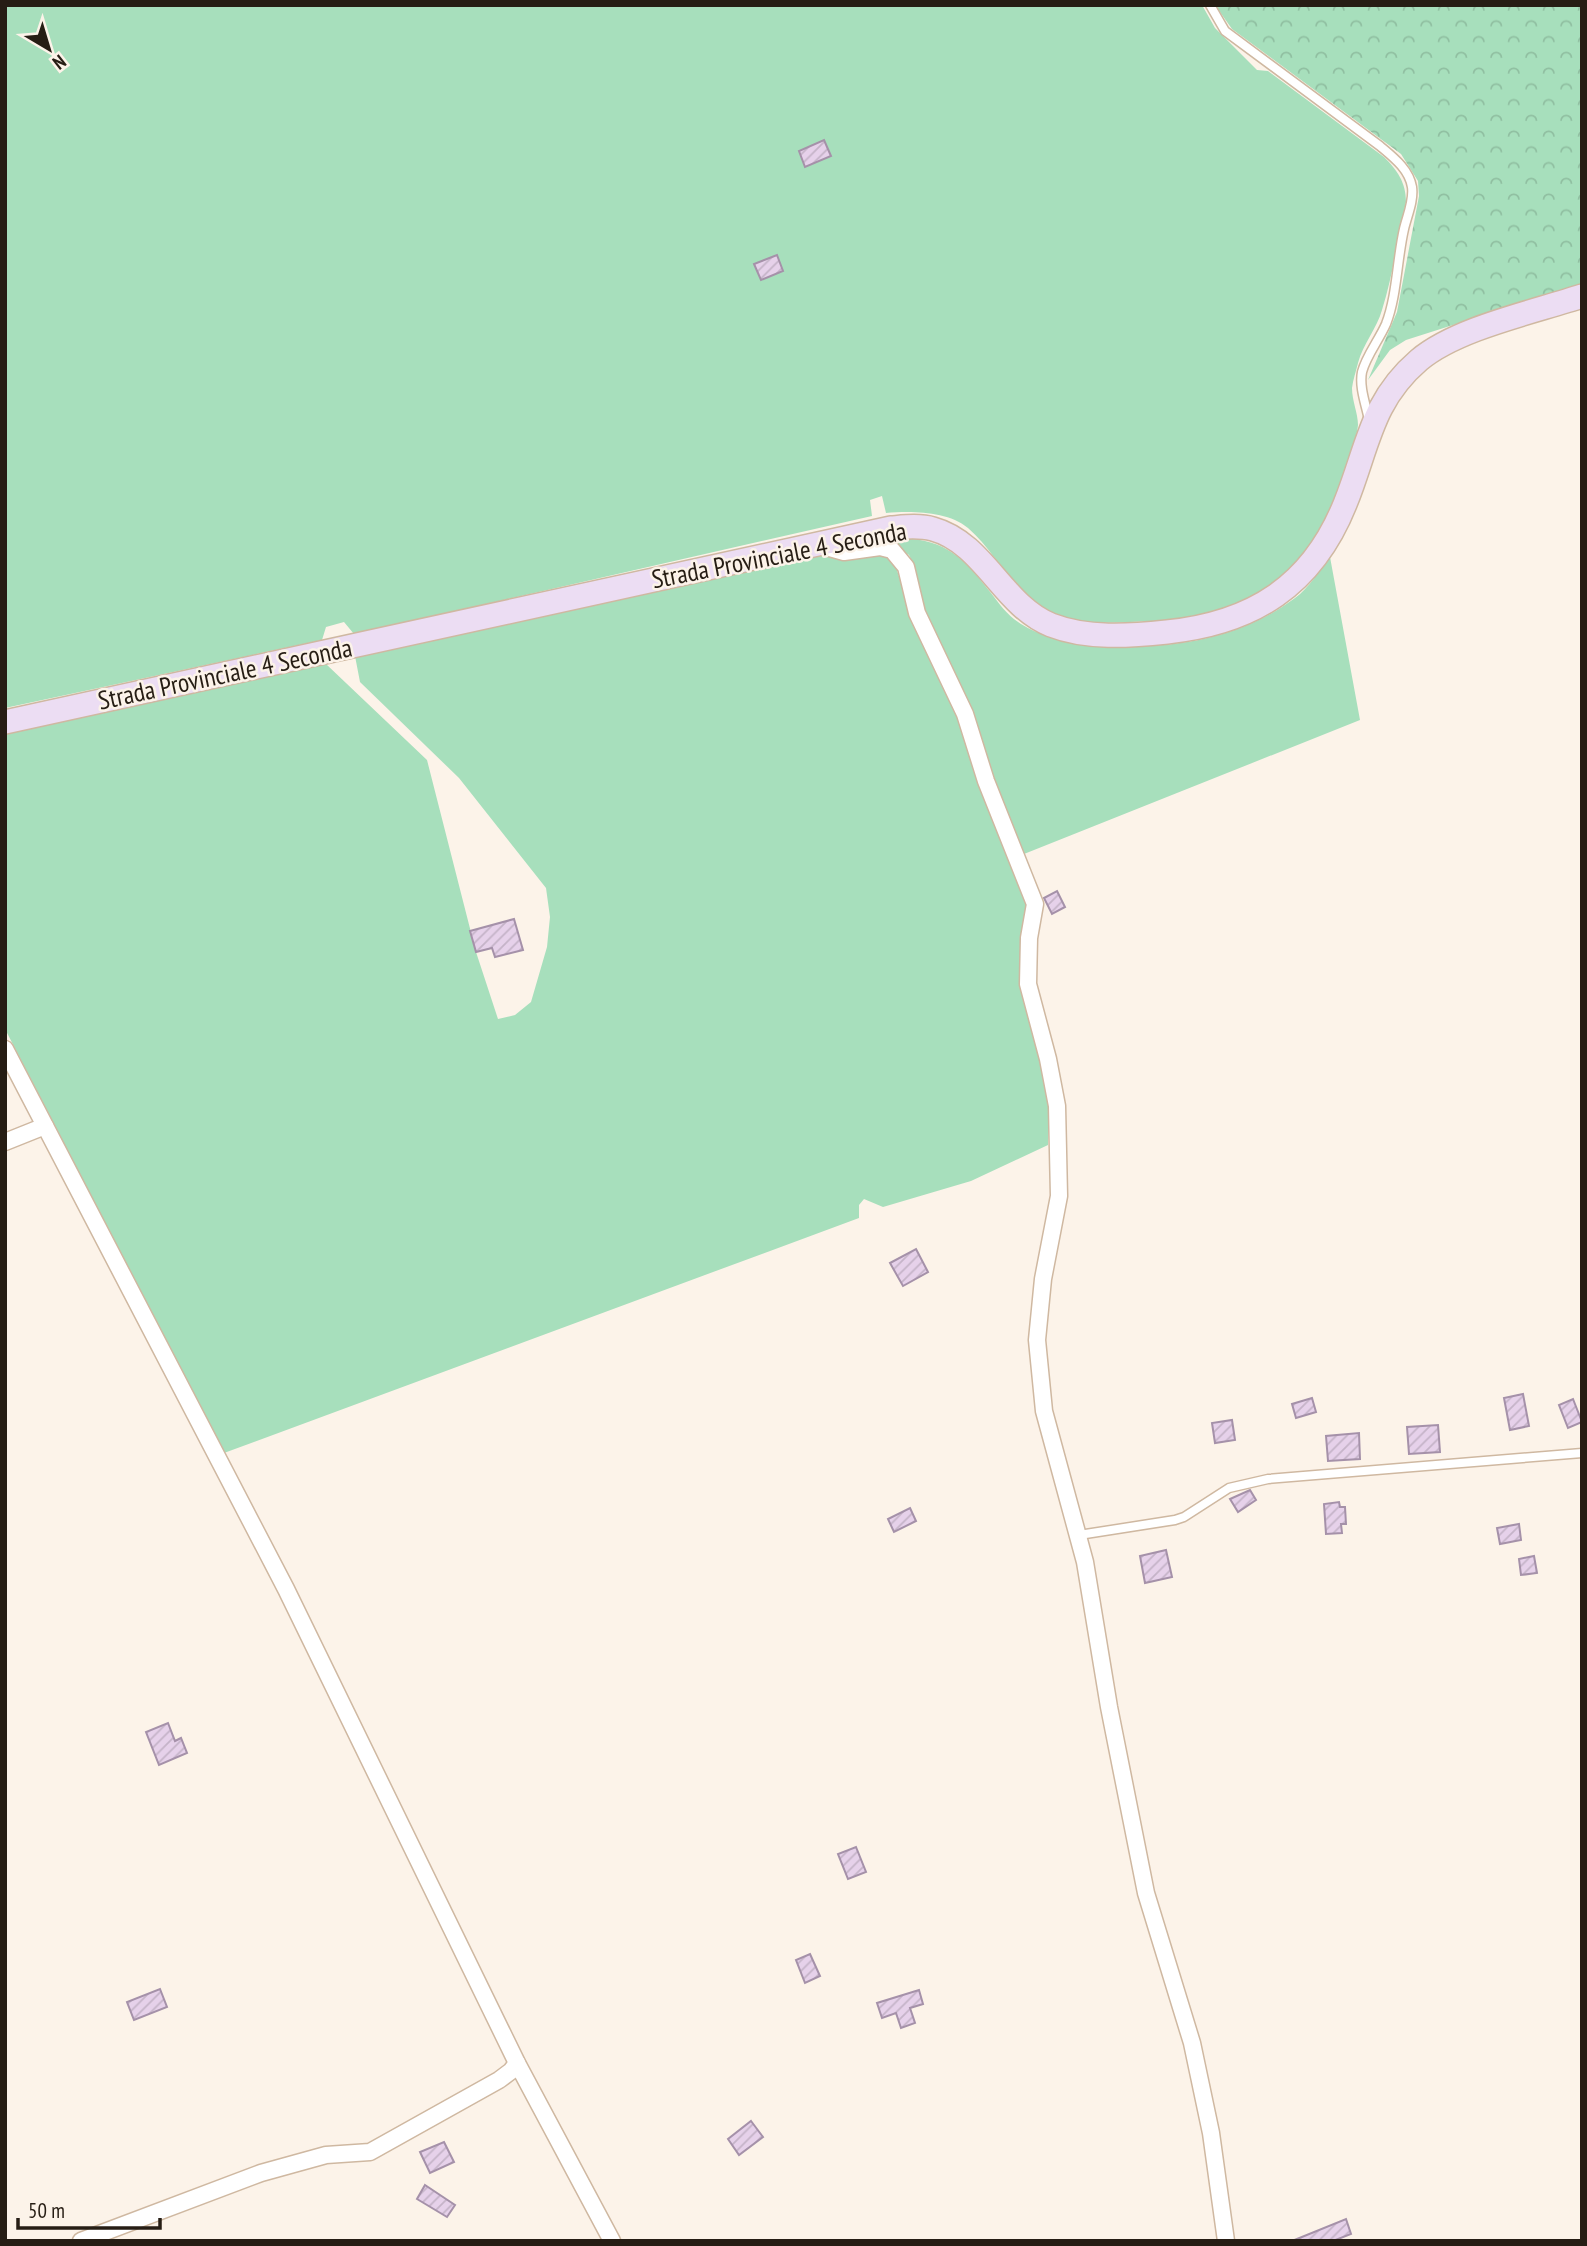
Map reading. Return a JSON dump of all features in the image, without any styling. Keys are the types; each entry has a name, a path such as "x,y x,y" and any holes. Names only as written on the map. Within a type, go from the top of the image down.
{"street":[{"name":"Strada Provinciale 4 Seconda","path":"5,722 891,528 933,529 961,544 1033,616 1051,625 1077,632 1126,635 1202,627 1235,618 1284,592 1318,555 1346,503 1371,426 1383,401 1420,359 1445,343 1475,330 1582,296"},
{"path":"816,544 844,552 880,547 892,550 906,566 917,613 965,714 986,782 1035,904 1029,938 1028,984 1057,1105 1059,1196 1043,1279 1037,1340 1044,1411 1086,1562 1123,1784 1146,1893 1192,2043 1211,2133 1226,2241"},
{"path":"5,1049 286,1589 517,2063 612,2241"},
{"path":"5,1142 45,1126"},
{"path":"81,2241 261,2173 326,2155 370,2152 499,2080 517,2063"}],"lane":[{"path":"1210,5 1225,31 1380,146 1397,160 1410,180 1413,189 1412,201 1399,256 1392,304 1387,321 1362,373 1371,426"},
{"path":"1079,1535 1175,1520 1229,1488 1268,1479 1582,1453"}],"green space":[{"path":"5,5 1202,5 1215,28 1257,70 1268,71 1384,157 1397,172 1404,188 1406,202 1386,297 1380,317 1360,356 1353,382 1357,430 1333,506 1309,547 1292,567 1272,583 1252,597 1229,607 1180,619 1103,623 1054,613 1040,606 1017,586 979,539 960,522 940,515 918,512 886,513 882,496 870,500 872,516 354,634 344,622 326,627 322,640 5,708"},
{"path":"1215,5 1582,5 1582,284 1406,340 1390,350 1368,380 1397,312 1419,196 1418,181 1401,154 1232,29"},
{"path":"901,538 931,543 953,553 972,570 1008,614 1028,628 1058,638 1109,645 1165,645 1193,641 1247,625 1272,613 1300,594 1330,557 1360,720 1024,854 991,779 970,711 923,607 915,568 909,555 884,539"},
{"path":"819,553 879,553 889,557 895,564 912,617 958,718 1026,903 1023,986 1049,1094 1048,1145 971,1181 883,1207 864,1199 859,1205 859,1218 224,1453 5,1029 5,734 326,664 427,760 476,952 498,1019 515,1015 531,1002 547,947 550,917 546,888 459,778 360,682 355,656"}],"building":[{"path":"824,140 831,156 805,167 799,151"},
{"path":"777,255 783,271 761,280 754,264"},
{"path":"1057,891 1065,907 1052,914 1044,898"},
{"path":"514,919 523,950 495,957 492,948 476,952 470,931"},
{"path":"916,1249 928,1272 903,1286 890,1263"},
{"path":"1523,1394 1529,1426 1510,1430 1504,1398"},
{"path":"1312,1398 1316,1412 1296,1418 1292,1404"},
{"path":"1573,1399 1582,1422 1568,1428 1559,1405"},
{"path":"1232,1420 1235,1440 1215,1443 1212,1423"},
{"path":"1438,1425 1440,1452 1409,1454 1407,1427"},
{"path":"1359,1433 1360,1459 1328,1461 1326,1436"},
{"path":"1250,1490 1256,1500 1238,1512 1230,1499"},
{"path":"1339,1502 1340,1507 1345,1507 1346,1524 1341,1524 1342,1533 1326,1534 1324,1504"},
{"path":"910,1508 916,1521 894,1532 888,1519"},
{"path":"1519,1524 1521,1540 1500,1544 1497,1528"},
{"path":"1166,1550 1172,1577 1145,1583 1140,1556"},
{"path":"1534,1556 1537,1573 1521,1575 1519,1559"},
{"path":"168,1723 175,1741 181,1738 187,1753 159,1765 146,1732"},
{"path":"856,1847 866,1872 848,1879 838,1854"},
{"path":"810,1954 820,1976 805,1983 796,1960"},
{"path":"160,1989 167,2007 134,2020 127,2002"},
{"path":"919,1990 923,2004 910,2008 915,2023 901,2028 896,2013 882,2018 877,2003"},
{"path":"751,2121 763,2137 739,2155 728,2139"},
{"path":"444,2142 454,2162 430,2173 420,2152"},
{"path":"425,2185 455,2205 447,2217 417,2199"},
{"path":"1346,2219 1351,2234 1333,2241 1292,2241"}]}
